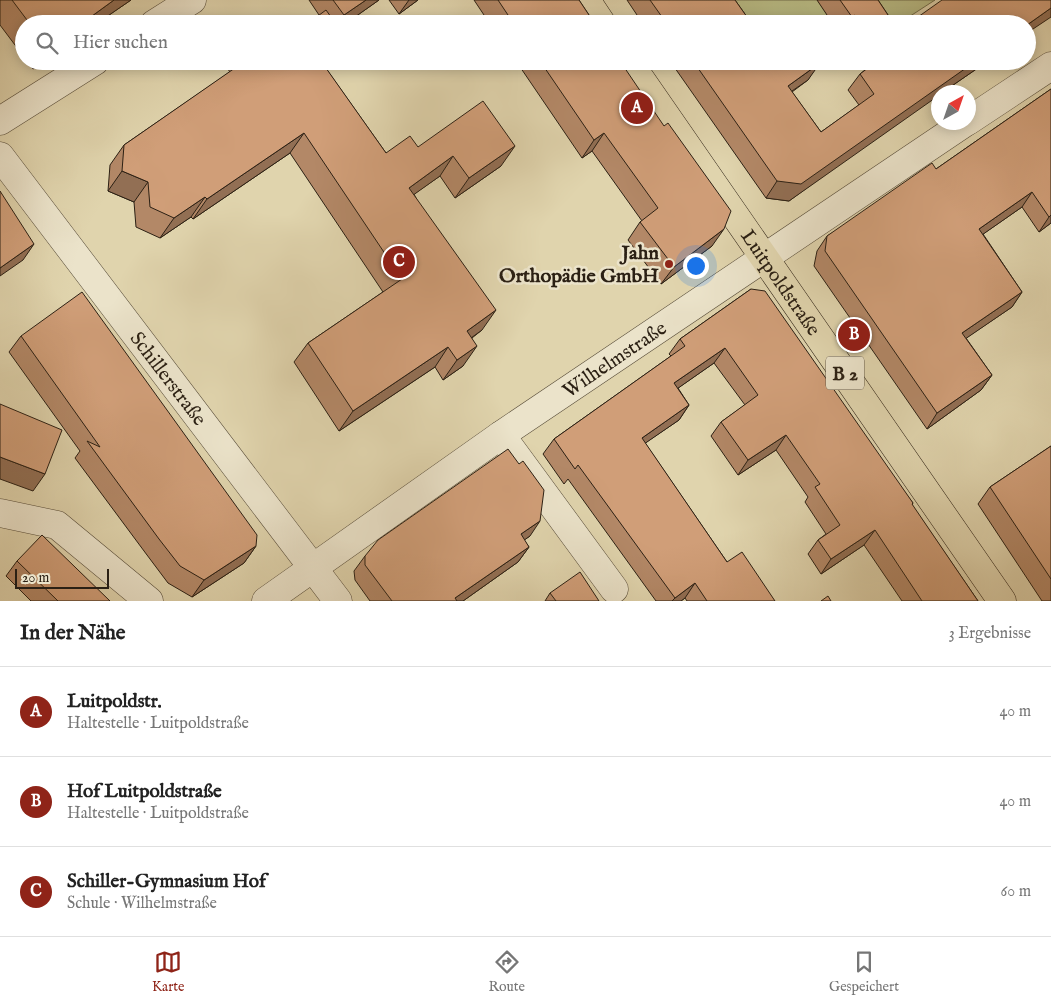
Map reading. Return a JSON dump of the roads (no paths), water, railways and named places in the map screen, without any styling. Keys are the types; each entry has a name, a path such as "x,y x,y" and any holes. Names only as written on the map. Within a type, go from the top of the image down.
{"main road":[{"path":"586,0 596,15"},
{"name":"Luitpoldstraße","path":"634,70 1002,601"}],"street":[{"path":"168,15 192,0"},
{"name":"Wilhelmstraße","path":"976,116 1051,66"},
{"path":"0,121 81,70"},
{"name":"Wilhelmstraße","path":"266,601 501,435 955,130"},
{"name":"Schillerstraße","path":"0,156 338,601"},
{"path":"501,435 614,589"},
{"path":"0,513 56,525 149,601"}],"place":[{"name":"Luitpoldstr.","path":"637,108"},
{"name":"Schiller-Gymnasium Hof","path":"399,262"},
{"name":"Jahn Orthopädie GmbH","path":"669,264"},
{"name":"Hof Luitpoldstraße","path":"854,335"}]}
